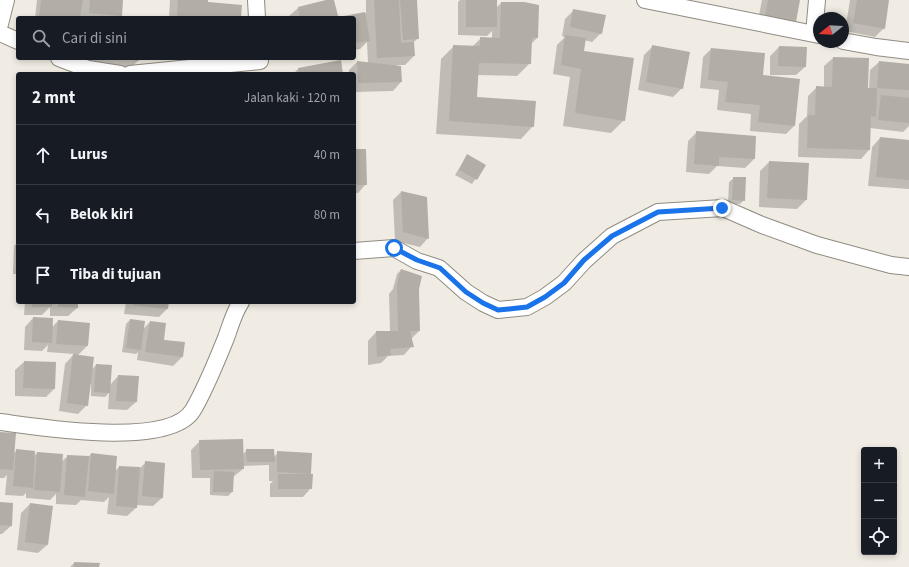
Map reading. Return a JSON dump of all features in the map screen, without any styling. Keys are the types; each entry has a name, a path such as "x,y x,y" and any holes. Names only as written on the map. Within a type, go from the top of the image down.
{"street":[{"path":"0,24 6,0"},
{"path":"256,0 257,16"},
{"path":"645,0 813,34"},
{"path":"816,0 816,12"},
{"path":"0,33 16,40"},
{"path":"849,41 876,48 909,51"},
{"path":"64,60 88,69 107,72"},
{"path":"156,72 260,64"},
{"path":"356,251 394,248 417,260 440,268 466,292 483,303 498,310 527,307 545,297 564,283 584,260 612,236 658,212 722,208 816,245 891,265 909,267"},
{"path":"0,422 96,433 152,430 184,421 192,411 218,357 240,304"}],"building":[{"path":"41,0 83,0 80,16 39,16"},
{"path":"90,0 123,0 122,16 89,13"},
{"path":"178,0 208,0 208,2 242,5 241,16 177,16"},
{"path":"326,0 334,0 338,16 300,16 298,7"},
{"path":"374,0 399,0 401,43 414,42 415,56 377,58"},
{"path":"400,0 417,0 419,39 403,40"},
{"path":"466,0 497,0 497,27 466,27"},
{"path":"768,0 800,0 796,22 765,16"},
{"path":"857,0 889,0 885,29 853,23"},
{"path":"501,2 524,2 539,5 538,38 532,38 531,64 479,63 477,97 536,101 534,127 449,121 453,45 480,46 480,37 500,38"},
{"path":"573,9 606,15 602,34 570,27"},
{"path":"365,12 370,41 356,43 356,16 344,16"},
{"path":"565,35 586,38 584,51 634,58 625,121 575,113 581,69 561,65"},
{"path":"652,45 690,52 683,89 646,82"},
{"path":"779,46 807,47 806,67 778,66"},
{"path":"711,48 765,53 763,75 800,79 795,126 758,122 760,105 725,102 728,82 708,80"},
{"path":"833,57 869,58 868,88 877,88 876,117 871,116 870,150 807,148 808,115 815,115 816,86 832,87"},
{"path":"341,60 343,72 299,72 298,68"},
{"path":"357,61 401,66 402,82 358,83"},
{"path":"879,61 909,64 909,90 877,88"},
{"path":"881,95 909,98 909,123 878,120"},
{"path":"696,131 756,136 755,159 719,157 719,166 694,164"},
{"path":"880,137 909,140 909,180 876,177"},
{"path":"356,149 366,149 367,185 356,185"},
{"path":"467,154 486,165 477,180 459,170"},
{"path":"769,161 809,163 807,200 767,198"},
{"path":"733,177 746,177 745,201 732,200"},
{"path":"401,191 427,197 429,239 403,232"},
{"path":"401,269 422,276 419,289 420,331 410,331 414,347 390,349 391,355 377,357 376,331 398,331 397,284"},
{"path":"33,304 52,304 52,307 32,307"},
{"path":"58,304 78,304 78,308 58,307"},
{"path":"133,304 169,304 168,309"},
{"path":"33,317 53,318 52,343 32,342"},
{"path":"130,319 145,321 141,350 126,348"},
{"path":"58,320 90,323 88,346 56,344"},
{"path":"150,321 166,323 164,340 185,342 183,357 145,352"},
{"path":"73,354 94,357 88,406 67,403"},
{"path":"24,361 56,362 55,389 23,388"},
{"path":"96,364 112,365 110,393 94,392"},
{"path":"118,375 139,376 137,402 116,401"},
{"path":"0,432 16,433 13,470 0,469"},
{"path":"243,439 244,469 200,470 199,440"},
{"path":"16,449 35,451 33,488 13,486"},
{"path":"246,449 274,449 275,462 247,462"},
{"path":"277,451 312,453 311,474 277,472"},
{"path":"37,452 63,454 60,492 34,490"},
{"path":"91,453 117,456 114,494 88,491"},
{"path":"67,455 89,456 85,497 64,495"},
{"path":"145,461 165,463 163,498 142,496"},
{"path":"119,466 140,467 137,508 116,506"},
{"path":"214,471 234,472 233,492 213,492"},
{"path":"278,474 313,474 312,489 278,489"},
{"path":"0,502 13,503 12,526 0,525"},
{"path":"30,503 53,506 48,545 25,542"},
{"path":"74,562 100,563 99,567 74,567"}],"route":[{"path":"394,248 417,260 440,268 466,292 483,303 498,310 527,307 545,297 564,283 584,260 612,236 658,212 722,208"}]}
